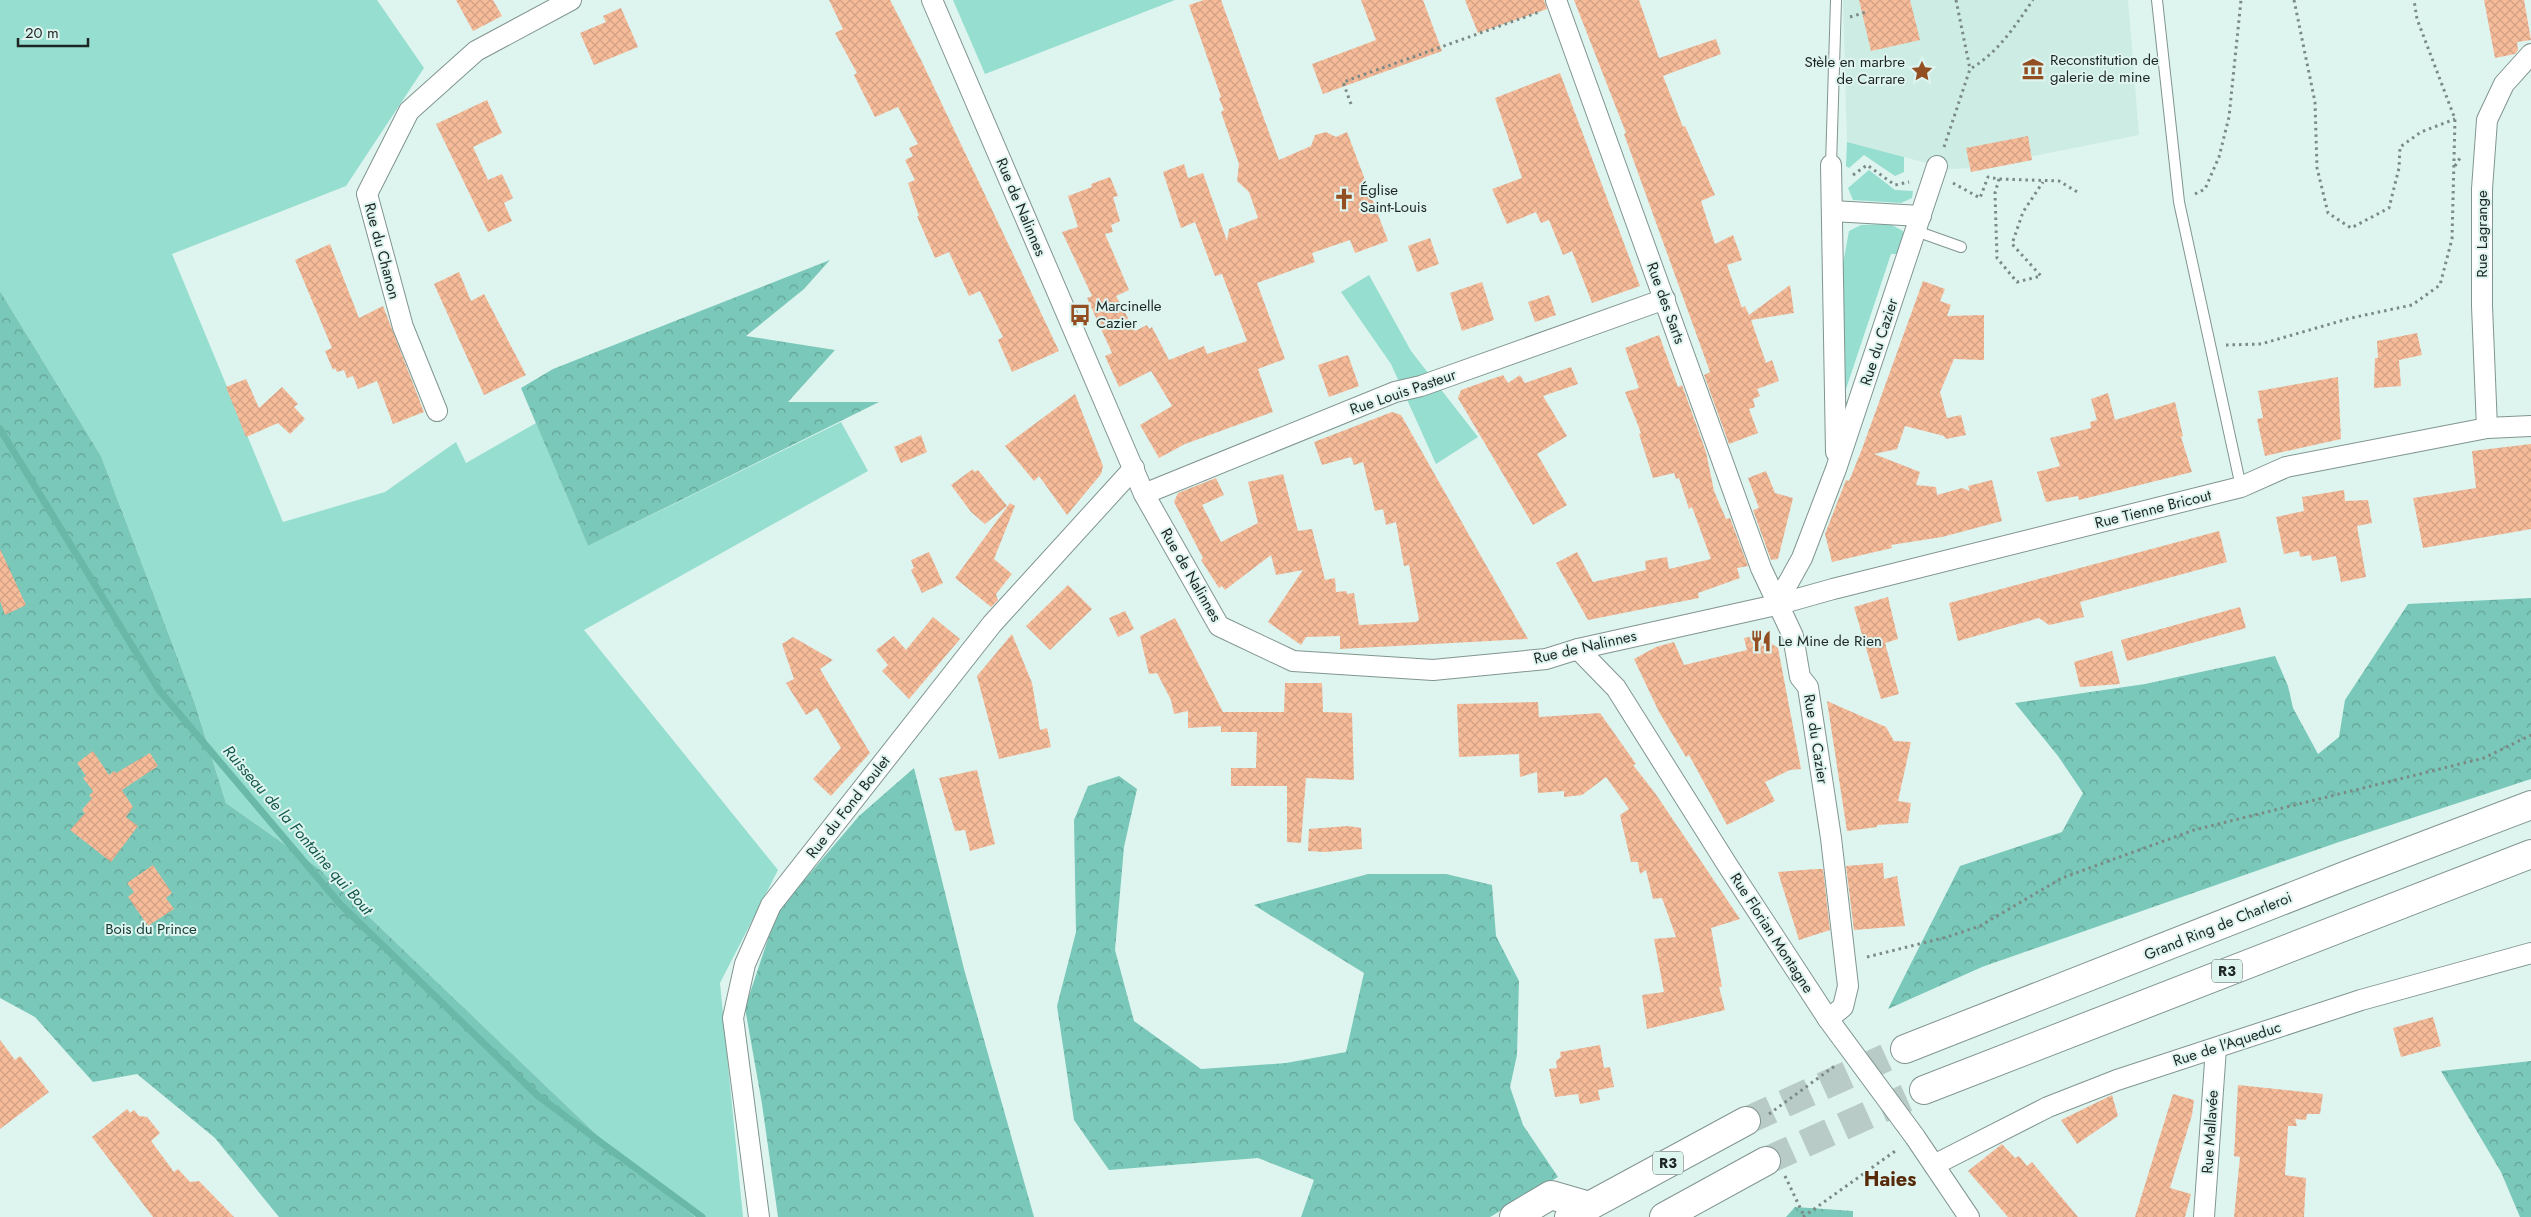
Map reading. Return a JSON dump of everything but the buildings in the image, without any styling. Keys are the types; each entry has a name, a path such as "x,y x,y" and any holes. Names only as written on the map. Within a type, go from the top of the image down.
{"highway":[{"name":"Grand Ring de Charleroi","path":"1905,1049 2346,875 2531,805"},
{"name":"R3","path":"1924,1090 2531,854"},
{"name":"R3","path":"1579,1211 1757,1118"},
{"path":"1665,1217 1775,1167"},
{"path":"1514,1217 1551,1195 1579,1211"}],"street":[{"name":"Rue du Chanon","path":"437,411 403,326 367,194 409,111 476,51 571,0"},
{"name":"Rue de Nalinnes","path":"932,0 1144,494 1219,626 1293,661 1433,670 1546,659 1578,649 1776,605"},
{"name":"Rue des Sarts","path":"1557,3 1776,605"},
{"name":"Rue Lagrange","path":"2487,428 2482,267 2482,189 2487,120 2504,84 2531,54"},
{"name":"Rue du Cazier","path":"1831,164 1836,469"},
{"name":"Rue du Cazier","path":"1828,1019 1840,1011 1845,1004 1848,986 1831,838 1808,687 1800,677 1793,636 1776,605 1802,558 1836,469 1936,170"},
{"path":"1832,211 1918,224"},
{"name":"Rue Louis Pasteur","path":"1144,494 1395,392 1421,386 1664,299"},
{"name":"Rue Tienne Bricout","path":"1776,605 2241,487 2286,467 2487,428 2531,426"},
{"name":"Rue du Fond Boulet","path":"759,1217 733,1018 745,964 771,905 992,624 1134,468"},
{"name":"Rue Florian Montagne","path":"1578,649 1616,688 1728,866 1828,1019 1915,1137 1969,1217"},
{"name":"Rue de l'Aqueduc","path":"1934,1165 2048,1107 2117,1080 2361,1000 2531,953"},
{"name":"Rue Mallavée","path":"2204,1217 2216,1048"}],"lane":[{"path":"1831,164 1836,0"},
{"path":"2157,0 2179,202 2241,487"},
{"path":"1918,224 1961,247"}],"path":[{"path":"1936,170 1970,69 1956,0"},
{"path":"1970,69 1986,60 2008,36 2033,0"},
{"path":"2179,202 2205,189 2219,157 2229,117 2241,0"},
{"path":"2294,0 2315,102 2317,168 2328,213 2351,228 2390,208 2400,147 2421,132 2455,119"},
{"path":"2211,347 2238,343 2261,344 2351,318 2412,305 2440,285 2452,238 2455,119 2417,19 2414,0"},
{"path":"1352,104 1343,82 1557,3"},
{"path":"1831,164 1847,180 1867,165 1895,185 1936,170"},
{"path":"1936,170 1980,198 1988,177 2059,181 2079,193"},
{"path":"1999,179 1995,193 1998,258 2017,282 2042,276 2012,244 2023,212 2043,181"},
{"path":"1845,963 1947,937 1980,926 2062,878 2194,830 2484,758 2531,735"},
{"path":"1757,1118 1852,1052"},
{"path":"1775,1167 1803,1217 1915,1137"}],"shaded area":[{"path":"1843,0 2128,0 2139,135 1973,168 1949,169 1847,142"}],"green space":[{"path":"0,0 377,0 424,68 346,186 172,254 283,522 385,492 456,442 466,463 536,423 588,546 841,422 868,471 584,630 778,870 720,983 743,1217 695,1217 619,1156 318,868 226,803 194,701 101,456 0,291"},
{"path":"953,0 1175,0 985,74"},
{"path":"1847,142 1904,157 1904,172 1895,176 1864,155 1849,168 1846,166"},
{"path":"1869,170 1895,190 1913,191 1912,198 1901,203 1853,200 1848,188"},
{"path":"1890,224 1903,231 1903,248 1899,254 1891,254 1843,398 1848,403 1847,406 1839,408 1842,269 1849,231 1861,225"},
{"path":"830,260 804,289 746,336 835,350 788,402 879,402 588,546 521,388 553,369"},
{"path":"1369,275 1411,351 1478,437 1436,464 1391,364 1341,292"},
{"name":"Bois du Prince","path":"0,291 101,456 194,701 226,803 318,868 619,1156 695,1217 279,1217 215,1138 137,1074 93,1082 35,1017 0,998"},
{"path":"2531,598 2531,779 2339,842 1982,967 1888,1009 1960,866 2062,832 2083,793 2058,756 2015,703 2145,684 2275,656 2288,686 2293,708 2318,754 2339,737 2345,700 2408,604"},
{"path":"914,768 964,969 1034,1217 778,1217 762,1104 745,1008 777,912 859,816"},
{"path":"1119,776 1137,789 1124,847 1115,950 1134,1021 1201,1069 1286,1063 1346,1052 1364,973 1254,905 1368,874 1446,874 1492,885 1496,936 1519,981 1517,1055 1510,1087 1523,1125 1558,1177 1490,1217 1301,1217 1314,1180 1258,1158 1109,1170 1074,1120 1057,1006 1076,932 1074,820 1088,786"},
{"path":"2531,1061 2531,1217 2520,1217 2501,1172 2441,1071"},
{"path":"1795,1207 1853,1211 1853,1217 1786,1217"}],"waterway":[{"name":"Ruisseau de la Fontaine qui Bout","path":"0,429 159,690 340,904 538,1096 702,1217"}],"tunnel":[{"path":"1746,1121 1905,1049"},
{"path":"1766,1161 1924,1090"}],"place":[{"name":"Reconstitution de galerie de mine","path":"2033,69"},
{"name":"Stèle en marbre de Carrare","path":"1922,71"},
{"name":"Église Saint-Louis","path":"1344,199"},
{"name":"Marcinelle Cazier","path":"1080,315"},
{"name":"Le Mine de Rien","path":"1761,641"}],"district":[{"name":"Haies","path":"1890,1179"}]}
